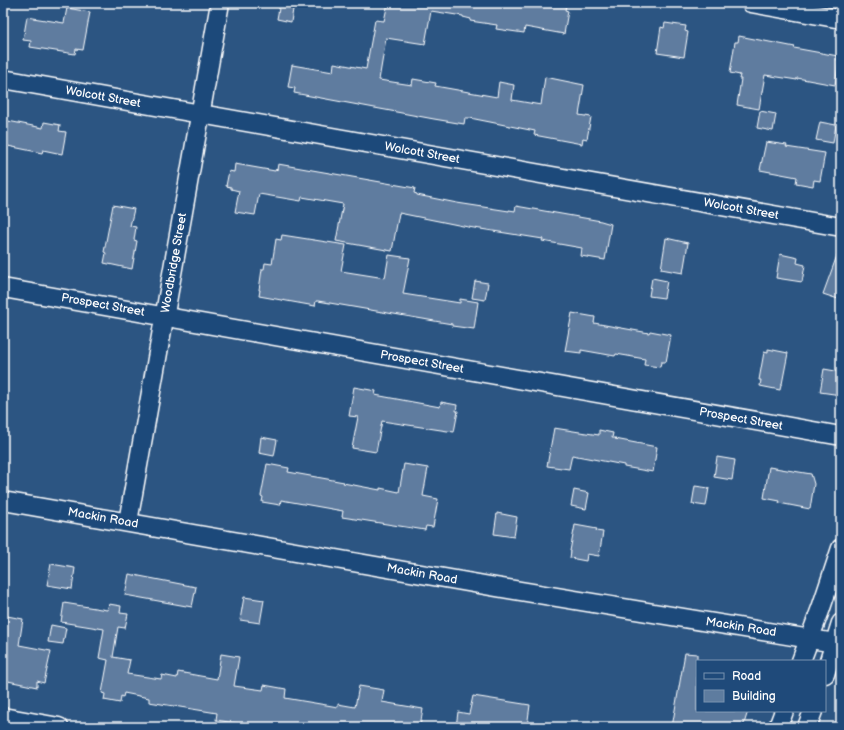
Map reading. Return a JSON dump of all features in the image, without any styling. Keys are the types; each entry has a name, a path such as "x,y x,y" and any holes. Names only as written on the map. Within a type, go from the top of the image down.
{"street":[{"name":"Woodbridge Street","path":"128,522 220,3"},
{"path":"751,3 841,19"},
{"name":"Wolcott Street","path":"3,79 841,227"},
{"name":"Prospect Street","path":"3,288 841,436"},
{"name":"Mackin Road","path":"3,501 496,587 838,644"},
{"path":"801,660 841,548"},
{"path":"826,672 838,644 841,623"},
{"path":"778,727 784,712"},
{"path":"807,727 813,712"},
{"path":"3,717 59,727"}],"building":[{"path":"280,3 294,3 291,22 277,19"},
{"path":"388,3 550,3 566,6 565,10 568,11 564,34 525,27 524,33 496,29 497,25 470,21 471,19 463,16 431,11 425,44 386,38 379,80 412,85 413,79 436,83 435,86 497,97 499,82 514,85 512,100 541,105 545,77 584,85 579,115 591,117 587,139 583,138 582,144 534,135 535,131 470,118 465,118 464,124 434,119 294,93 295,88 288,87 292,65 333,72 334,63 366,69 375,20 384,21"},
{"path":"67,8 90,12 83,50 76,49 75,54 30,47 31,41 23,40 27,17 64,23"},
{"path":"665,23 686,26 685,31 688,32 684,57 657,53 661,27 664,28"},
{"path":"739,36 838,56 837,60 839,60 835,85 797,78 797,80 765,75 759,109 737,105 741,79 739,79 740,75 730,73 735,42 738,42"},
{"path":"760,111 776,114 773,131 757,128"},
{"path":"3,120 43,128 44,122 60,125 59,131 66,132 62,154 43,150 42,153 3,145"},
{"path":"820,122 836,125 833,143 816,140"},
{"path":"766,142 787,145 786,147 825,153 820,181 814,180 813,186 796,183 797,177 760,170"},
{"path":"235,164 275,171 276,169 277,170 278,164 415,188 414,193 417,195 457,203 509,211 515,211 516,206 601,221 611,224 605,260 581,256 582,248 542,241 543,239 468,227 399,213 392,251 336,241 343,204 302,197 301,201 259,194 255,215 235,212 239,191 226,186 229,171 234,172"},
{"path":"113,205 134,209 130,226 136,227 134,240 137,241 132,269 104,263 106,253 104,252"},
{"path":"282,235 346,245 341,271 385,278 389,255 410,258 403,294 460,303 460,299 478,302 474,329 318,301 316,301 315,306 259,296 262,269 264,269 265,263 272,264 276,239 281,240"},
{"path":"666,238 688,243 683,273 661,269"},
{"path":"839,250 841,250 841,300 823,294"},
{"path":"780,254 798,258 797,263 805,265 802,282 776,278"},
{"path":"652,278 667,281 664,298 649,296"},
{"path":"475,281 488,283 485,300 472,298"},
{"path":"572,313 595,317 594,323 649,333 650,331 671,335 666,362 661,362 660,367 644,365 645,359 616,354 615,356 581,350 581,353 565,351"},
{"path":"768,349 788,353 780,390 760,386 761,380 759,380 764,352 768,353"},
{"path":"824,369 841,372 841,395 820,392"},
{"path":"354,387 376,391 375,395 440,407 441,402 457,405 456,411 458,411 454,432 382,421 376,452 352,448 358,417 349,416"},
{"path":"554,428 599,435 599,430 613,433 612,438 616,438 615,439 657,447 653,472 572,455 569,469 547,466"},
{"path":"261,437 277,440 274,456 259,453"},
{"path":"717,457 735,460 732,480 714,477"},
{"path":"267,464 289,468 288,472 380,490 380,488 399,492 404,464 428,468 423,496 438,499 433,527 426,526 425,530 342,517 343,511 281,500 280,505 262,502 263,497 261,496"},
{"path":"769,467 811,474 814,484 810,509 779,503 780,501 764,498"},
{"path":"695,486 709,488 706,506 692,504"},
{"path":"574,490 589,493 586,509 571,506"},
{"path":"497,513 517,517 514,537 494,534"},
{"path":"575,525 597,529 596,531 603,532 599,556 587,554 586,561 570,558"},
{"path":"51,564 75,568 72,589 47,585"},
{"path":"129,574 196,587 192,607 125,595"},
{"path":"244,597 264,600 260,623 240,620"},
{"path":"64,603 107,610 109,604 121,606 120,613 128,614 125,628 118,627 113,657 130,660 127,674 161,679 162,675 177,678 178,672 217,679 221,654 239,657 234,686 263,690 264,685 286,689 285,698 338,707 338,704 355,707 359,686 384,690 382,702 423,709 420,727 260,727 216,720 217,713 149,702 149,698 124,693 123,697 121,696 120,703 104,700 105,694 102,693 108,660 99,658 104,629 61,622"},
{"path":"7,616 23,619 19,645 51,651 44,683 37,681 37,687 3,680 3,638"},
{"path":"51,625 66,628 63,644 48,642"},
{"path":"685,653 697,654 696,712 748,712 743,727 672,727"},
{"path":"473,696 530,705 527,727 456,727 458,712 469,714"}]}
